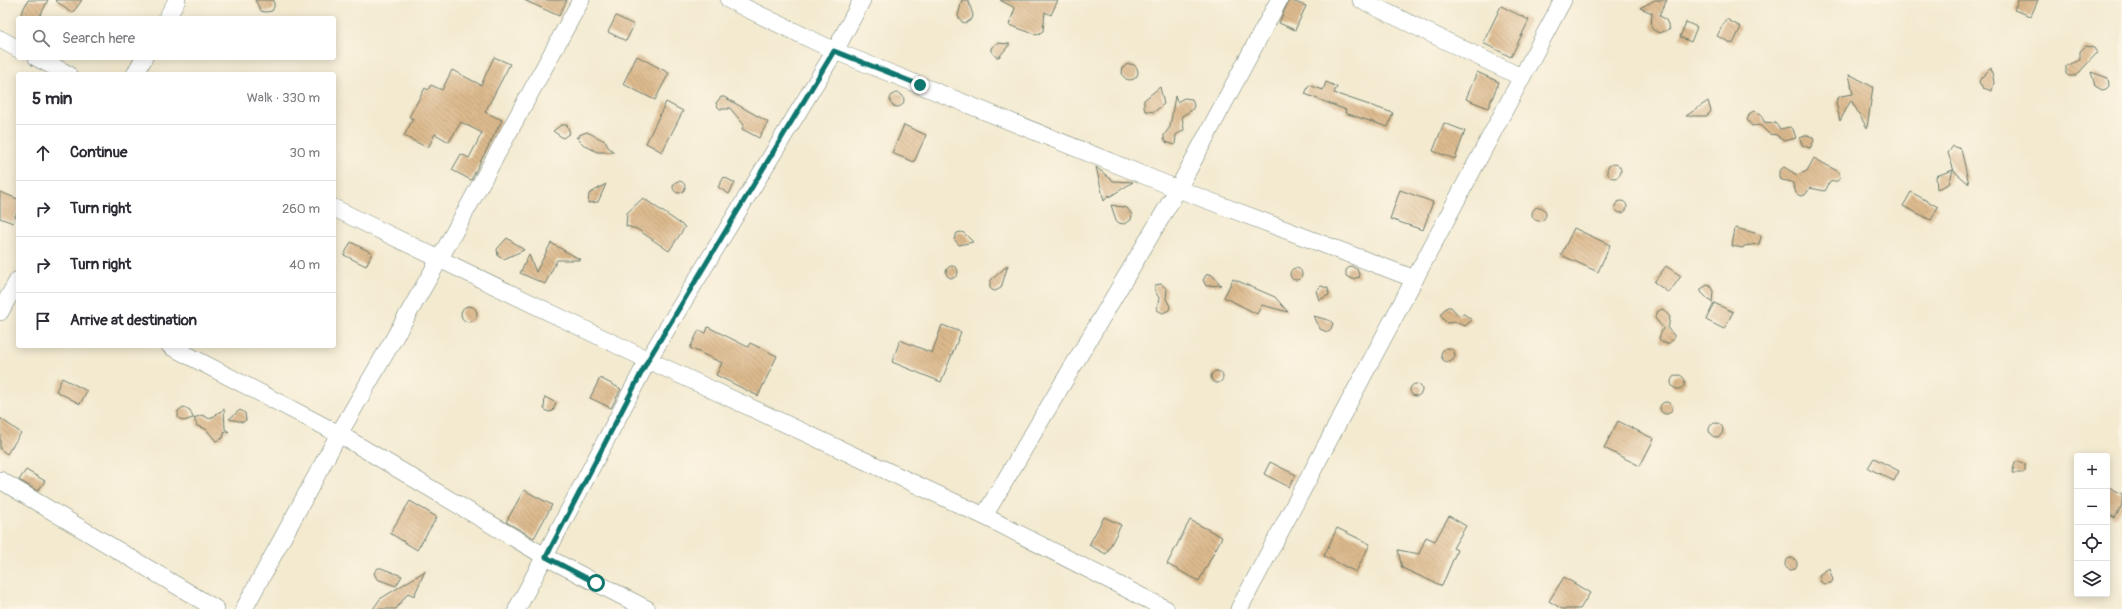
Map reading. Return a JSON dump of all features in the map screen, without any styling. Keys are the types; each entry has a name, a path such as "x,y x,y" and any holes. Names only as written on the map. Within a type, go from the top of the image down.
{"street":[{"path":"168,16 177,0"},
{"path":"244,609 339,434 439,260 581,0"},
{"path":"729,0 834,51 1178,189 1415,280"},
{"path":"517,609 546,557 648,360 834,51 862,0"},
{"path":"984,516 1178,189 1279,0"},
{"path":"1361,0 1521,77"},
{"path":"1239,609 1563,0"},
{"path":"0,39 16,47"},
{"path":"41,60 64,72"},
{"path":"136,72 143,60"},
{"path":"336,209 648,360 984,516 1166,609"},
{"path":"0,312 16,284"},
{"path":"174,348 339,434 546,557 646,609"},
{"path":"0,480 216,609"}],"building":[{"path":"28,0 48,0 40,16 20,16"},
{"path":"55,0 82,0 74,11 70,12"},
{"path":"255,0 274,0 274,7 272,11 261,11"},
{"path":"524,0 567,0 559,16"},
{"path":"962,0 968,0 973,15 972,19 966,23 962,22 958,16"},
{"path":"1000,0 1058,0 1051,15 1045,12 1043,31 1037,35 1009,25 1015,8"},
{"path":"1289,0 1306,6 1295,30 1279,23"},
{"path":"1655,0 1667,0 1659,15 1666,20 1670,29 1660,33 1653,30 1651,26 1652,13 1640,8"},
{"path":"2018,0 2038,0 2031,16 2014,10"},
{"path":"1501,6 1529,20 1511,57 1483,43"},
{"path":"616,16 634,25 626,41 608,32"},
{"path":"1726,19 1741,27 1733,44 1717,36"},
{"path":"1686,22 1697,27 1691,42 1680,37"},
{"path":"997,43 1010,44 999,57 996,57 991,51 991,48"},
{"path":"2086,46 2094,48 2097,53 2076,76 2069,76 2066,74 2066,66 2080,60 2080,51"},
{"path":"637,56 669,73 655,100 623,84"},
{"path":"494,57 510,64 485,112 502,120 471,180 452,170 461,154 469,158 482,133 461,122 449,142 435,134 428,148 404,136 413,119 409,117 425,88 428,90 431,85 442,90 452,70 481,85"},
{"path":"1127,64 1133,64 1138,69 1136,78 1133,80 1127,80 1122,75 1122,69"},
{"path":"1991,68 1994,82 1992,91 1983,88 1979,82"},
{"path":"1477,72 1499,82 1488,108 1466,99"},
{"path":"2091,72 2108,78 2109,86 2102,90 2095,86"},
{"path":"1849,74 1873,87 1867,128 1851,100 1840,121 1836,102 1841,96 1853,94"},
{"path":"1326,82 1337,87 1334,93 1393,113 1388,127 1345,113 1346,110 1305,94 1309,85 1323,90"},
{"path":"1160,87 1164,104 1154,112 1146,111 1144,108 1144,100"},
{"path":"894,93 900,93 904,97 904,103 900,107 894,107 890,103 890,97"},
{"path":"1175,96 1177,102 1184,98 1192,99 1194,106 1192,110 1182,116 1184,130 1176,135 1175,145 1166,142 1164,135 1170,127"},
{"path":"721,97 724,97 768,122 759,138 742,129 744,125 729,107 729,109 720,109 717,106 716,103"},
{"path":"1708,101 1711,111 1709,114 1706,116 1686,116"},
{"path":"666,102 683,111 662,152 646,143"},
{"path":"1754,111 1761,114 1764,122 1775,123 1780,129 1790,127 1793,129 1796,138 1784,141 1777,135 1769,134 1760,125 1752,126 1747,120 1750,113"},
{"path":"1444,123 1465,131 1455,159 1433,151"},
{"path":"561,125 567,125 570,133 563,138 553,131"},
{"path":"904,125 926,135 914,162 892,153"},
{"path":"587,132 605,141 608,147 614,152 597,152 584,145 576,137 580,137 579,135"},
{"path":"1807,135 1813,138 1814,141 1810,148 1802,145 1800,138"},
{"path":"1953,146 1961,149 1969,184 1954,171 1948,153"},
{"path":"1814,158 1839,172 1840,179 1830,182 1825,191 1810,188 1805,195 1800,196 1796,193 1792,182 1779,178 1779,171 1784,167 1797,175 1807,171"},
{"path":"1614,164 1619,166 1621,171 1619,176 1614,178 1609,176 1607,171 1609,166"},
{"path":"1096,167 1113,181 1133,182 1109,197 1109,195 1104,201"},
{"path":"1953,170 1949,184 1937,189 1936,176"},
{"path":"724,177 735,183 729,194 718,187"},
{"path":"677,181 681,181 685,187 681,193 677,193 673,189 673,185"},
{"path":"606,184 598,202 588,203 589,194"},
{"path":"1400,190 1433,202 1423,230 1390,219"},
{"path":"0,192 16,198 16,215 13,223 0,218"},
{"path":"1911,192 1938,207 1931,220 1903,206"},
{"path":"643,198 685,227 669,251 637,229 626,226 627,213"},
{"path":"1619,201 1623,201 1627,207 1623,213 1619,213 1615,209 1615,205"},
{"path":"1111,205 1127,208 1132,215 1131,220 1124,224 1119,223 1116,220"},
{"path":"1539,207 1544,209 1546,214 1544,219 1539,221 1534,219 1532,214 1534,209"},
{"path":"1574,228 1610,245 1598,272 1561,255"},
{"path":"1735,228 1759,234 1761,237 1759,244 1744,246 1743,248 1732,246"},
{"path":"961,232 973,242 959,245 954,239 957,233"},
{"path":"507,238 524,250 504,259 498,256 497,249"},
{"path":"351,242 372,253 366,266 344,255"},
{"path":"551,243 581,260 557,260 545,284 520,273 529,255 536,272"},
{"path":"1008,265 1001,288 995,291 992,290 990,288 990,281"},
{"path":"954,266 957,267 957,277 950,278 947,277 946,270 947,267"},
{"path":"1351,266 1357,269 1360,277 1352,279 1346,276 1346,270"},
{"path":"1666,266 1681,276 1669,293 1654,282"},
{"path":"1294,268 1298,268 1302,274 1298,280 1294,280 1290,276 1290,272"},
{"path":"1206,275 1212,275 1221,285 1206,286 1203,280"},
{"path":"1233,279 1275,297 1288,312 1262,305 1257,314 1224,297"},
{"path":"1161,284 1167,289 1166,299 1170,306 1169,310 1163,313 1157,310 1159,298 1155,291 1155,285"},
{"path":"1707,285 1710,286 1713,291 1712,303 1701,292 1701,289"},
{"path":"1321,286 1328,288 1329,295 1319,300 1316,291"},
{"path":"1714,303 1733,312 1724,329 1706,320"},
{"path":"466,306 472,306 477,311 475,320 472,322 466,322 461,317 461,311"},
{"path":"1447,307 1451,307 1458,315 1464,314 1472,320 1465,326 1455,322 1447,323 1441,317 1441,313"},
{"path":"1663,309 1670,317 1668,329 1674,335 1674,339 1668,344 1661,342 1659,338 1663,328 1655,318 1658,311"},
{"path":"1314,316 1331,321 1333,324 1330,331 1327,332 1320,329"},
{"path":"942,325 961,332 941,382 892,362 900,340 932,353"},
{"path":"708,327 748,347 750,343 777,356 758,396 716,375 722,363 690,348 699,330 706,333"},
{"path":"1445,348 1451,348 1455,352 1455,358 1451,362 1445,362 1441,358 1441,352"},
{"path":"1219,371 1222,372 1222,382 1215,383 1212,382 1211,375 1212,372"},
{"path":"1678,375 1683,377 1685,382 1683,387 1678,389 1673,387 1671,382 1673,377"},
{"path":"62,378 87,391 80,404 56,391"},
{"path":"600,378 621,389 611,408 590,398"},
{"path":"1416,384 1420,386 1422,390 1420,394 1416,396 1412,394 1410,390 1412,386"},
{"path":"545,397 556,403 553,411 549,412 544,409"},
{"path":"1664,402 1668,402 1672,408 1668,414 1664,414 1660,410 1660,406"},
{"path":"183,407 190,410 193,418 184,421 178,418 178,411"},
{"path":"224,409 225,429 229,432 225,431 223,438 216,441 206,429 197,426 194,418 202,415 210,419"},
{"path":"240,410 245,413 246,420 243,422 229,419"},
{"path":"0,418 21,433 7,454 0,449"},
{"path":"1618,421 1654,439 1640,466 1604,448"},
{"path":"1716,423 1721,425 1723,430 1721,435 1716,437 1711,435 1709,430 1711,425"},
{"path":"1874,458 1899,471 1894,481 1868,468"},
{"path":"2018,461 2025,464 2025,471 2022,473 2012,473 2015,463"},
{"path":"1270,462 1296,475 1289,487 1264,474"},
{"path":"26,470 45,481 38,491 19,480"},
{"path":"2110,488 2122,494 2122,505 2115,518 2110,515"},
{"path":"524,490 552,505 534,538 506,522"},
{"path":"410,501 437,517 417,550 390,533"},
{"path":"1449,516 1466,526 1453,548 1457,550 1442,586 1402,568 1398,550 1419,554 1426,537 1435,541"},
{"path":"1104,517 1121,525 1106,554 1089,545"},
{"path":"1190,520 1222,537 1199,581 1167,564"},
{"path":"1337,528 1370,544 1356,572 1324,556"},
{"path":"1789,558 1793,558 1797,564 1793,570 1789,570 1785,566 1785,562"},
{"path":"378,568 402,576 396,586 377,579 374,573"},
{"path":"1829,568 1833,580 1831,583 1824,584 1821,582 1819,575"},
{"path":"425,571 414,596 408,593 396,609 373,609 380,599"},
{"path":"1564,577 1590,593 1580,609 1562,609 1549,601"}],"route":[{"path":"596,583 546,557 648,360 834,51 920,85"}]}
